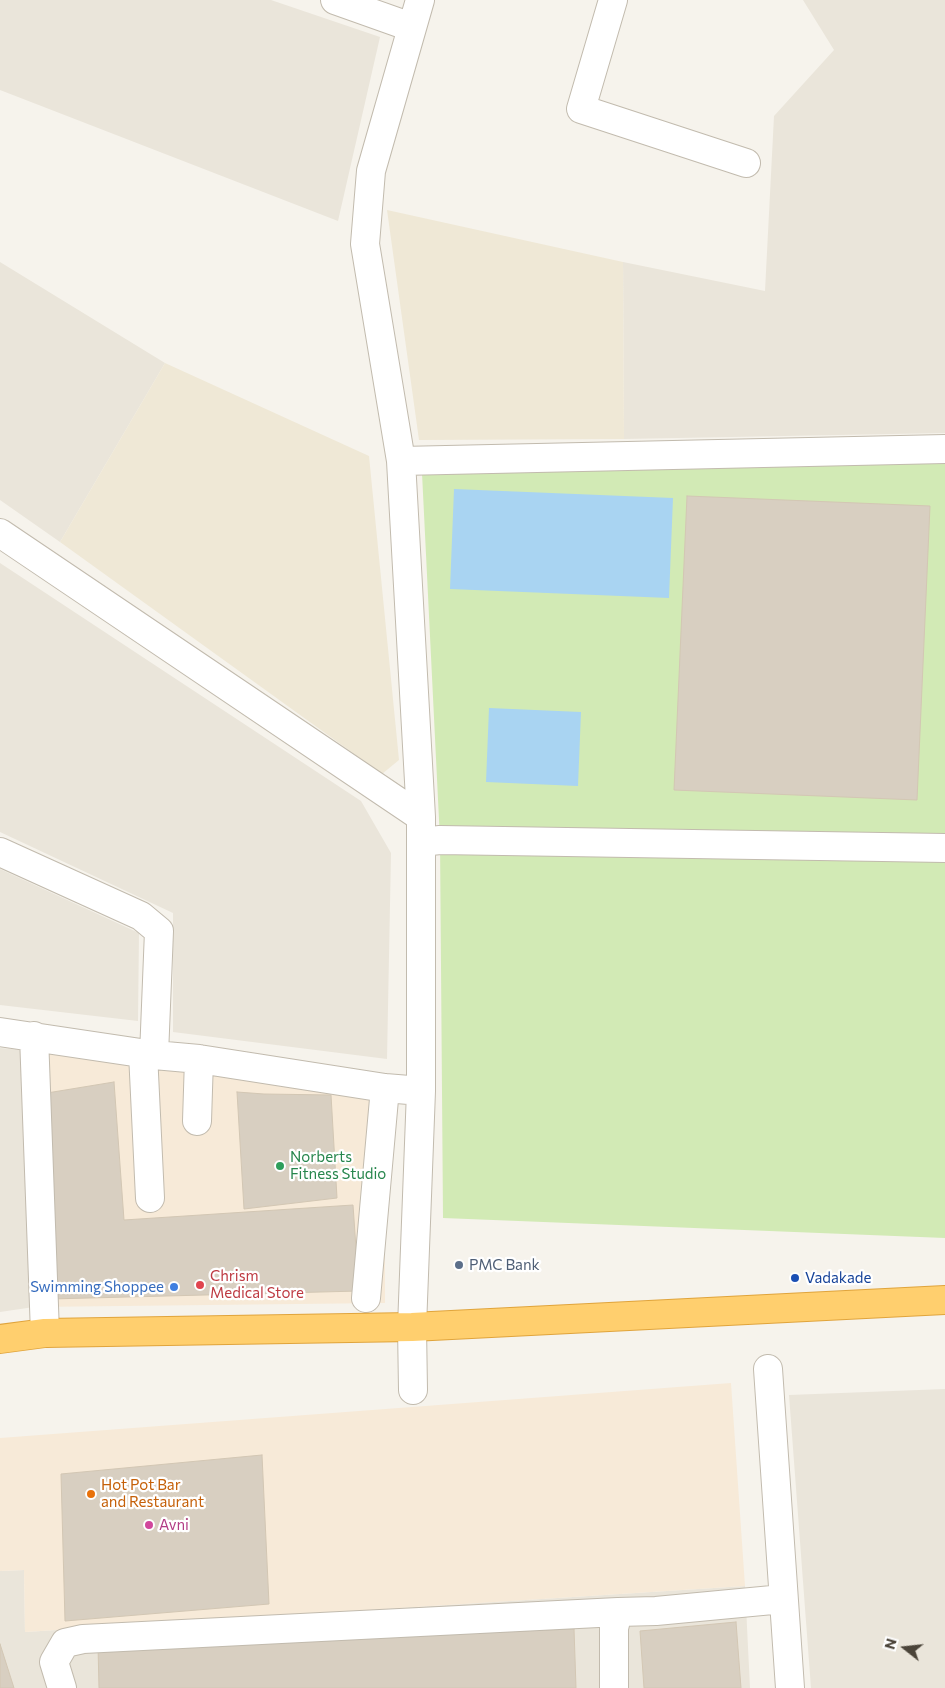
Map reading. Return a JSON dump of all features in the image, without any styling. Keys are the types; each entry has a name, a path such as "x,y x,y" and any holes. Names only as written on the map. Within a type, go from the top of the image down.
{"highway":[{"path":"0,1339 45,1333 412,1327 945,1300"}],"street":[{"path":"335,0 411,27"},
{"path":"413,1390 412,1327 420,1091 421,829 402,461 365,244 371,172 420,0"},
{"path":"613,0 581,108 746,162"},
{"path":"402,461 945,449"},
{"path":"0,533 421,829 440,840 945,848"},
{"path":"0,852 141,916 159,930 149,1054 150,1198"},
{"path":"0,1032 149,1054 199,1059 385,1088 420,1091"},
{"path":"34,1036 45,1333"},
{"path":"197,1121 199,1059"},
{"path":"366,1298 385,1088"},
{"path":"768,1368 790,1688"},
{"path":"62,1688 54,1662 65,1643 83,1639 656,1611 783,1599"},
{"path":"614,1688 614,1628 618,1612"}],"shaded area":[{"path":"0,0 271,0 380,37 338,221 0,90"},
{"path":"803,0 945,0 945,433 624,439 623,262 765,291 774,116 834,50"},
{"path":"387,210 623,262 624,439 419,440"},
{"path":"0,262 165,363 60,542 0,500"},
{"path":"165,363 369,456 399,760 382,774 60,542"},
{"path":"0,563 361,801 391,853 387,1059 173,1032 173,913 0,832"},
{"path":"0,869 139,933 138,1021 0,1005"},
{"path":"0,1048 23,1050 34,1307 0,1312"},
{"path":"23,1050 385,1099 385,1303 34,1307"},
{"path":"731,1383 745,1586 25,1632 24,1570 0,1571 0,1438"},
{"path":"945,1389 945,1688 811,1688 789,1395"},
{"path":"24,1570 25,1632 745,1586 750,1688 0,1688 0,1571"}],"green space":[{"path":"945,460 945,1238 443,1218 440,840 422,473"}],"water":[{"path":"454,489 673,498 669,598 450,589"},
{"path":"489,708 581,712 578,786 486,782"}],"building":[{"path":"687,496 930,506 917,800 674,790"},
{"path":"114,1082 124,1220 353,1205 359,1291 50,1299 47,1093"},
{"path":"237,1092 331,1095 337,1198 244,1209"},
{"path":"262,1455 269,1604 65,1621 61,1474"},
{"path":"736,1622 741,1688 644,1688 640,1631"},
{"path":"574,1629 576,1688 99,1688 98,1645"},
{"path":"0,1644 14,1688 0,1688"}],"place":[{"name":"Norberts Fitness Studio","path":"280,1166"},
{"name":"PMC Bank","path":"459,1265"},
{"name":"Vadakade","path":"795,1278"},
{"name":"Chrism Medical Store","path":"200,1285"},
{"name":"Swimming Shoppee","path":"174,1287"},
{"name":"Hot Pot Bar and Restaurant","path":"91,1494"},
{"name":"Avni","path":"149,1525"}]}
